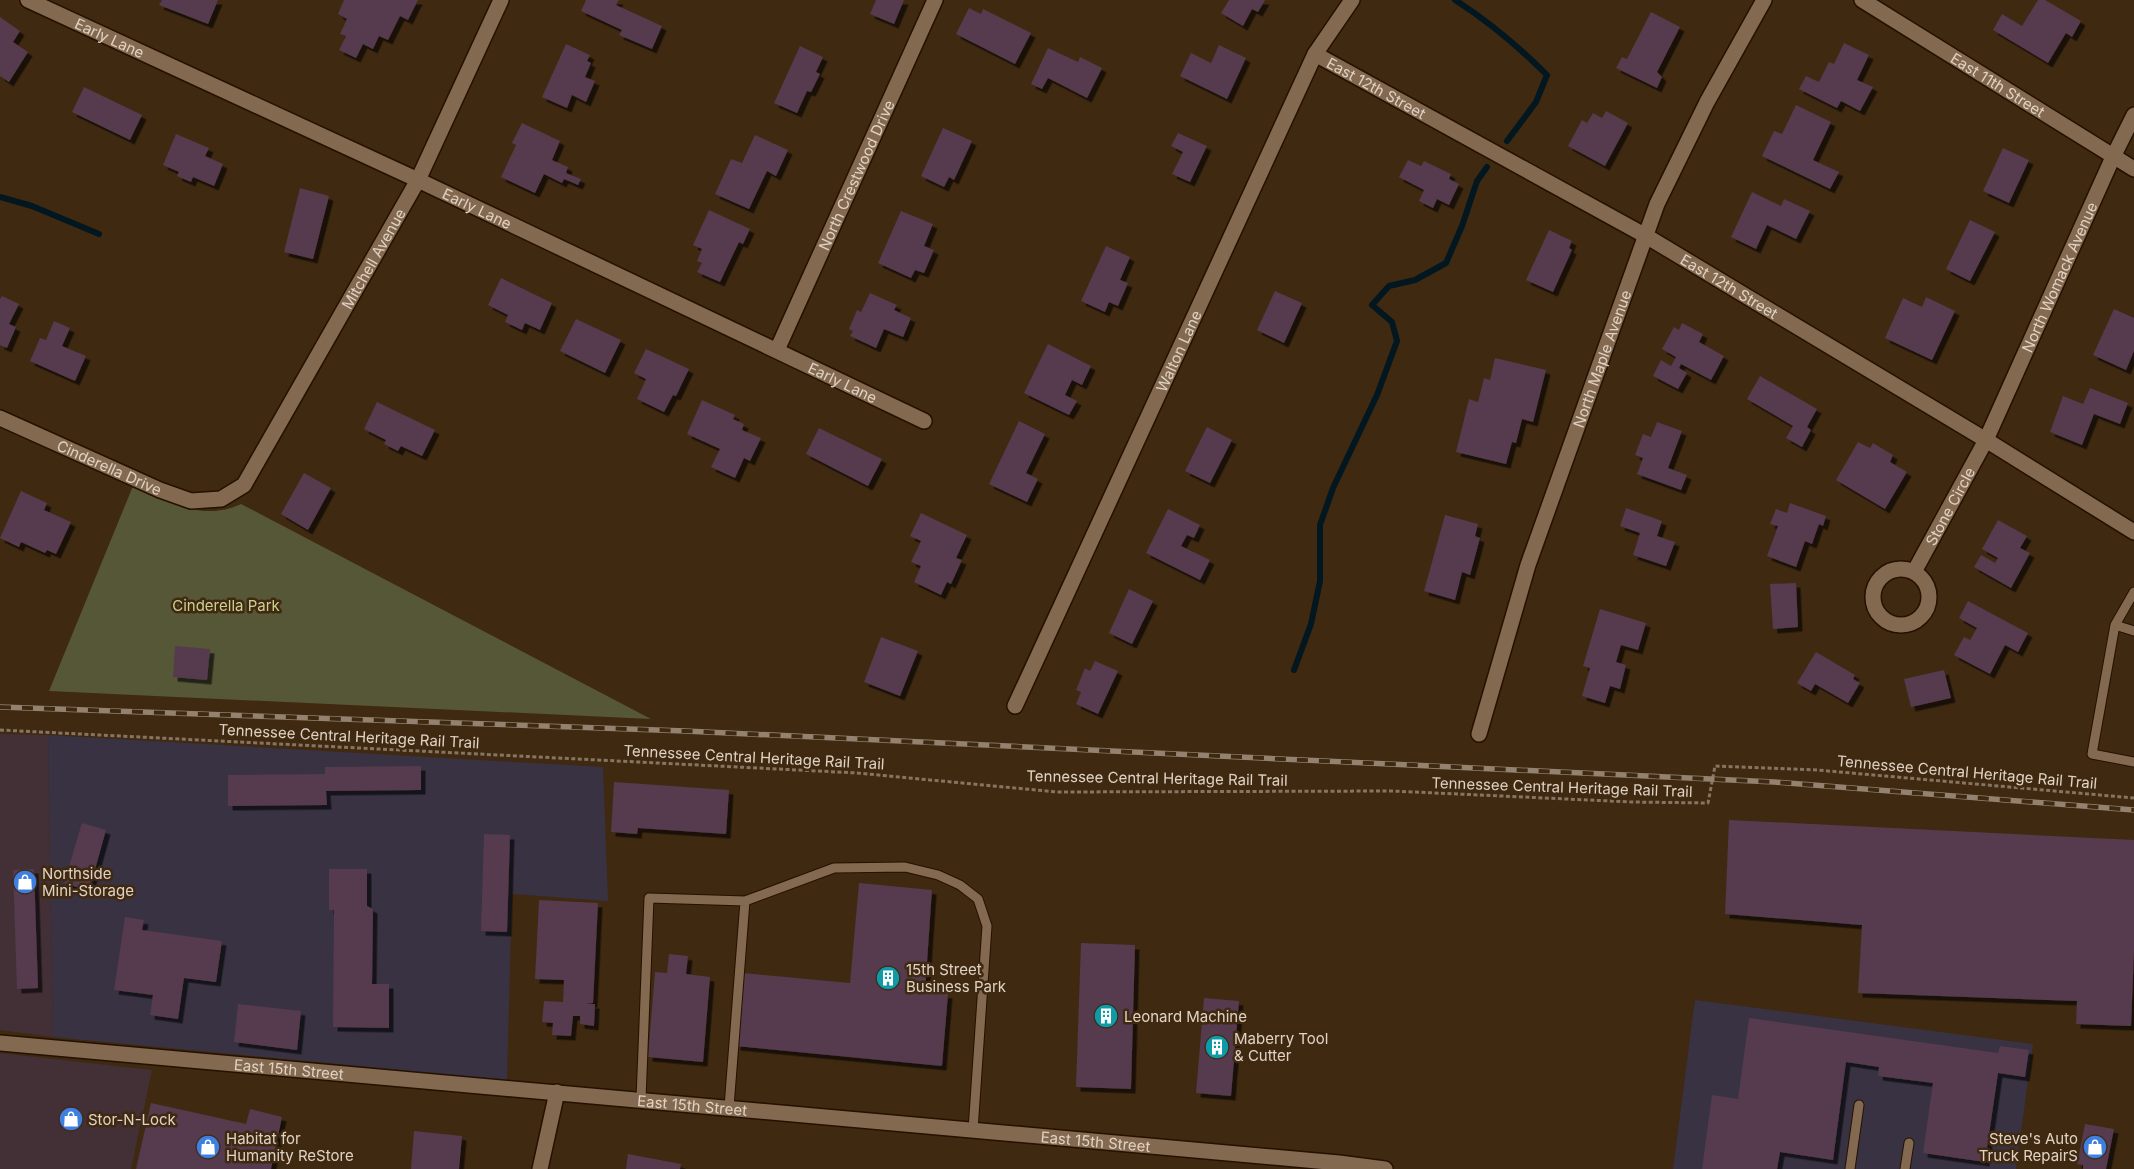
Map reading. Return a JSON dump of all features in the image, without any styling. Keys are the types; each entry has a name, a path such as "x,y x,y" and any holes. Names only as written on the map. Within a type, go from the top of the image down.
{"street":[{"name":"Early Lane","path":"28,0 418,180 924,421"},
{"name":"Mitchell Avenue","path":"221,499 244,485 256,467 418,180 501,0"},
{"name":"North Crestwood Drive","path":"777,350 935,0"},
{"name":"Walton Lane","path":"1015,706 1315,54 1352,0"},
{"name":"North Maple Avenue","path":"1479,734 1528,565 1657,204 1703,111 1764,0"},
{"name":"East 11th Street","path":"1862,0 2134,169"},
{"name":"East 12th Street","path":"1315,54 1646,236 1986,440 2134,532"},
{"name":"North Womack Avenue","path":"1986,440 2113,157 2134,115"},
{"name":"Cinderella Drive","path":"0,418 160,490 191,501 221,499"},
{"name":"Stone Circle","path":"1914,572 1986,440"},
{"name":"East 15th Street","path":"0,1043 729,1107 1337,1166 1385,1169"},
{"path":"540,1169 557,1092"}],"lane":[{"path":"2134,592 2115,625 2092,754 2134,762"},
{"path":"2115,625 2134,632"},
{"path":"641,1099 648,898 745,901 834,868 905,867 938,875 960,885 978,899 987,926 974,1130"},
{"path":"729,1107 745,901"},
{"path":"1850,1169 1859,1105"},
{"path":"1905,1169 1909,1144"}],"path":[{"name":"Tennessee Central Heritage Rail Trail","path":"0,730 857,773 1057,792 1392,792 1632,802 1708,803 1715,766 1817,770 2134,798"}],"shaded area":[{"name":"Northside Mini-Storage","path":"0,734 48,735 53,1037 0,1030"},
{"path":"48,735 603,767 608,901 512,894 507,1080 53,1037"},
{"path":"1695,1000 2033,1044 2016,1169 1673,1169"},
{"name":"Stor-N-Lock","path":"0,1053 152,1070 131,1169 0,1169"}],"green space":[{"name":"Cinderella Park","path":"133,486 186,508 213,511 241,504 651,719 49,691"}],"building":[{"path":"162,0 218,0 208,24 159,5"},
{"path":"344,0 418,0 408,20 400,16 388,40 379,36 373,49 363,44 356,58 339,50 346,36 340,34 347,19 338,14"},
{"path":"586,0 619,0 616,5 662,26 652,49 619,35 622,30 581,11"},
{"path":"876,0 904,0 894,24 870,14"},
{"path":"1229,0 1265,0 1258,12 1252,9 1243,26 1221,13"},
{"path":"2038,0 2045,0 2081,21 2072,37 2066,33 2048,63 1993,30 2002,14 2022,26"},
{"path":"969,8 981,14 983,9 1031,33 1015,64 956,34"},
{"path":"1651,12 1680,27 1657,72 1662,77 1657,88 1616,68 1622,57 1627,59"},
{"path":"0,17 20,31 13,42 28,52 9,82 0,76"},
{"path":"1844,43 1869,55 1857,80 1873,87 1860,111 1841,101 1837,108 1799,89 1806,76 1819,82 1829,62 1834,64"},
{"path":"566,44 590,55 587,61 591,63 585,77 595,81 586,102 572,95 567,108 542,97"},
{"path":"1219,45 1246,58 1227,99 1180,76 1191,53 1211,63"},
{"path":"800,46 823,57 816,72 820,74 811,92 807,91 797,113 774,103"},
{"path":"1048,48 1078,62 1080,57 1102,68 1087,98 1048,78 1042,89 1031,84"},
{"path":"84,87 142,115 130,140 72,112"},
{"path":"1796,105 1831,122 1813,160 1839,172 1830,189 1762,156 1774,131 1782,134"},
{"path":"1606,111 1628,123 1605,166 1568,146 1582,120 1587,123 1593,113 1602,118"},
{"path":"522,123 560,141 552,160 568,167 566,173 581,179 578,185 564,179 562,183 544,174 535,193 501,177 516,145 512,143"},
{"path":"943,128 972,141 954,180 949,177 944,187 921,176"},
{"path":"1178,133 1207,146 1190,182 1172,174 1183,152 1171,146"},
{"path":"176,134 209,148 205,156 223,164 214,186 193,177 191,182 177,176 179,172 163,165"},
{"path":"755,135 788,150 776,176 767,171 749,209 715,194 731,159 742,163"},
{"path":"2003,148 2029,160 2009,203 1983,191"},
{"path":"1408,160 1421,166 1424,161 1451,174 1449,179 1459,184 1449,205 1437,199 1433,208 1419,201 1424,190 1399,177"},
{"path":"300,188 329,196 313,259 284,252"},
{"path":"1752,192 1781,206 1784,199 1810,211 1796,239 1767,225 1756,249 1731,237"},
{"path":"709,210 750,229 743,244 739,242 720,282 697,272 702,263 697,261 702,249 693,245"},
{"path":"901,211 933,224 924,246 934,250 924,273 915,270 911,278 878,263"},
{"path":"1970,220 1995,232 1970,281 1946,269"},
{"path":"1549,230 1572,241 1569,248 1572,250 1553,292 1526,280"},
{"path":"1106,246 1130,257 1120,280 1128,283 1118,306 1109,302 1105,312 1081,301"},
{"path":"501,278 552,303 540,330 525,323 522,330 505,322 508,315 488,305"},
{"path":"1275,291 1302,303 1284,343 1257,330"},
{"path":"870,293 897,305 894,310 911,318 903,337 884,329 876,348 850,336 853,331 849,329 857,310 861,312"},
{"path":"2,296 19,304 9,324 16,327 7,348 0,345 0,299"},
{"path":"1926,297 1955,311 1932,360 1885,338 1903,298 1922,307"},
{"path":"2114,309 2134,318 2134,351 2126,370 2093,355"},
{"path":"576,319 621,340 605,373 560,351"},
{"path":"54,321 70,328 62,346 86,356 75,381 30,361 40,338 46,340"},
{"path":"1682,323 1703,334 1699,342 1724,356 1711,380 1681,364 1679,368 1687,373 1678,389 1653,376 1661,360 1671,366 1676,357 1662,349 1674,327 1679,330"},
{"path":"1048,344 1091,366 1082,385 1072,380 1065,395 1077,401 1069,415 1024,393"},
{"path":"646,349 689,369 676,396 673,395 664,412 637,399 646,379 634,373"},
{"path":"1495,358 1546,370 1533,422 1522,419 1516,443 1512,442 1506,464 1456,452 1469,399 1478,402 1484,378 1490,380"},
{"path":"1760,376 1817,409 1807,427 1811,430 1802,447 1786,438 1793,426 1747,399"},
{"path":"2090,388 2128,403 2120,424 2094,414 2082,445 2050,432 2063,396 2083,404"},
{"path":"702,400 735,415 733,419 744,424 742,430 761,438 750,461 744,458 735,478 711,467 720,449 687,434"},
{"path":"377,402 435,430 422,456 401,446 398,451 384,444 386,440 364,429"},
{"path":"1019,421 1045,434 1026,473 1038,479 1027,502 989,484"},
{"path":"1657,422 1682,431 1668,468 1687,475 1681,490 1637,474 1643,458 1635,455 1643,434 1651,437"},
{"path":"1207,427 1232,440 1210,483 1185,471"},
{"path":"819,428 882,459 868,486 806,454"},
{"path":"1858,442 1870,448 1873,443 1893,455 1890,462 1907,472 1885,509 1836,480"},
{"path":"304,473 331,488 308,530 281,514"},
{"path":"21,491 47,503 44,510 71,522 56,554 47,550 45,553 21,542 19,547 0,538"},
{"path":"1790,503 1826,516 1823,526 1819,524 1812,544 1805,541 1796,567 1767,556 1778,526 1770,524 1776,509 1787,513"},
{"path":"1626,508 1662,521 1657,536 1675,542 1666,566 1633,555 1640,533 1620,526"},
{"path":"1168,509 1200,525 1194,538 1187,535 1181,546 1210,560 1200,580 1146,553"},
{"path":"921,513 967,535 956,558 962,560 951,584 947,582 941,595 914,582 921,566 911,562 921,541 910,536"},
{"path":"1445,515 1478,524 1475,536 1480,538 1470,575 1462,572 1455,600 1424,591"},
{"path":"1998,520 2027,536 2020,548 2030,553 2011,588 1974,567 1981,555 1995,563 1998,558 1982,549"},
{"path":"1796,583 1798,627 1773,629 1770,584"},
{"path":"1129,589 1153,601 1132,644 1109,633"},
{"path":"1968,601 2028,633 2018,652 2005,645 1990,674 1954,655 1964,637 1970,640 1977,628 1959,618"},
{"path":"1600,609 1646,623 1638,650 1621,645 1616,662 1626,665 1620,689 1610,686 1605,703 1582,696 1590,668 1583,666"},
{"path":"881,637 918,651 900,696 864,682"},
{"path":"175,646 210,649 207,680 173,677"},
{"path":"1816,652 1855,675 1853,679 1860,683 1848,703 1815,684 1811,691 1797,683"},
{"path":"1095,661 1118,671 1098,714 1076,704 1081,692 1076,690 1085,668 1090,671"},
{"path":"1944,670 1951,698 1911,707 1904,679"},
{"path":"421,766 421,790 326,791 327,805 228,806 228,775 325,774 325,767"},
{"path":"614,782 729,790 726,834 638,828 637,834 611,832"},
{"path":"1729,820 2134,840 2134,951 2131,1026 2076,1024 2077,1001 1858,993 1862,925 1725,914"},
{"path":"82,823 106,830 89,891 64,883"},
{"path":"484,834 510,835 507,932 481,931"},
{"path":"34,869 38,988 17,989 13,870"},
{"path":"329,869 367,869 367,906 373,909 372,984 389,984 389,1028 333,1027 334,910 329,910"},
{"name":"15th Street Business Park","path":"859,883 932,890 925,991 948,994 942,1066 736,1046 743,973 850,983"},
{"path":"539,900 598,903 593,1003 586,1004 595,1004 594,1026 580,1024 580,1016 573,1016 571,1036 552,1035 553,1023 542,1022 544,1001 563,1002 564,980 535,979"},
{"path":"125,917 144,920 142,930 222,941 216,982 184,978 178,1019 150,1015 153,995 114,990"},
{"name":"Leonard Machine","path":"1081,943 1135,945 1131,1089 1076,1087"},
{"path":"669,954 688,956 686,974 710,977 703,1062 648,1057 655,972 667,973"},
{"name":"Maberry Tool & Cutter","path":"1204,998 1239,1001 1231,1096 1196,1093"},
{"path":"238,1004 301,1011 297,1050 234,1042"},
{"path":"1749,1018 1998,1053 2000,1046 2029,1050 2025,1077 1998,1073 1985,1162 1923,1153 1933,1083 1878,1076 1879,1067 1846,1062 1833,1160 1780,1152 1777,1169 1702,1169 1712,1095 1738,1099"},
{"name":"Habitat for Humanity ReStore","path":"151,1103 246,1124 250,1109 282,1117 271,1169 136,1169"},
{"name":"Steve's Auto Truck RepairS","path":"2085,1124 2114,1129 2106,1169 2083,1169 2083,1165 2077,1164"},
{"path":"414,1131 462,1136 459,1169 411,1169"},
{"path":"628,1154 681,1164 680,1169 626,1169"}],"waterway":[{"path":"1455,0 1503,35 1547,75 1536,102 1507,141"},
{"path":"1294,670 1311,624 1320,581 1320,525 1333,488 1377,395 1397,341 1392,322 1372,305 1389,286 1415,280 1446,263 1462,226 1477,181 1487,167"},
{"path":"0,197 32,206 99,234"}],"railway":[{"path":"0,707 685,731 1774,782 2134,810"}],"place":[{"name":"Northside Mini-Storage","path":"25,882"},
{"name":"15th Street Business Park","path":"888,978"},
{"name":"Leonard Machine","path":"1106,1016"},
{"name":"Maberry Tool & Cutter","path":"1217,1047"},
{"name":"Stor-N-Lock","path":"71,1119"},
{"name":"Habitat for Humanity ReStore","path":"208,1147"},
{"name":"Steve's Auto Truck RepairS","path":"2095,1147"}]}
